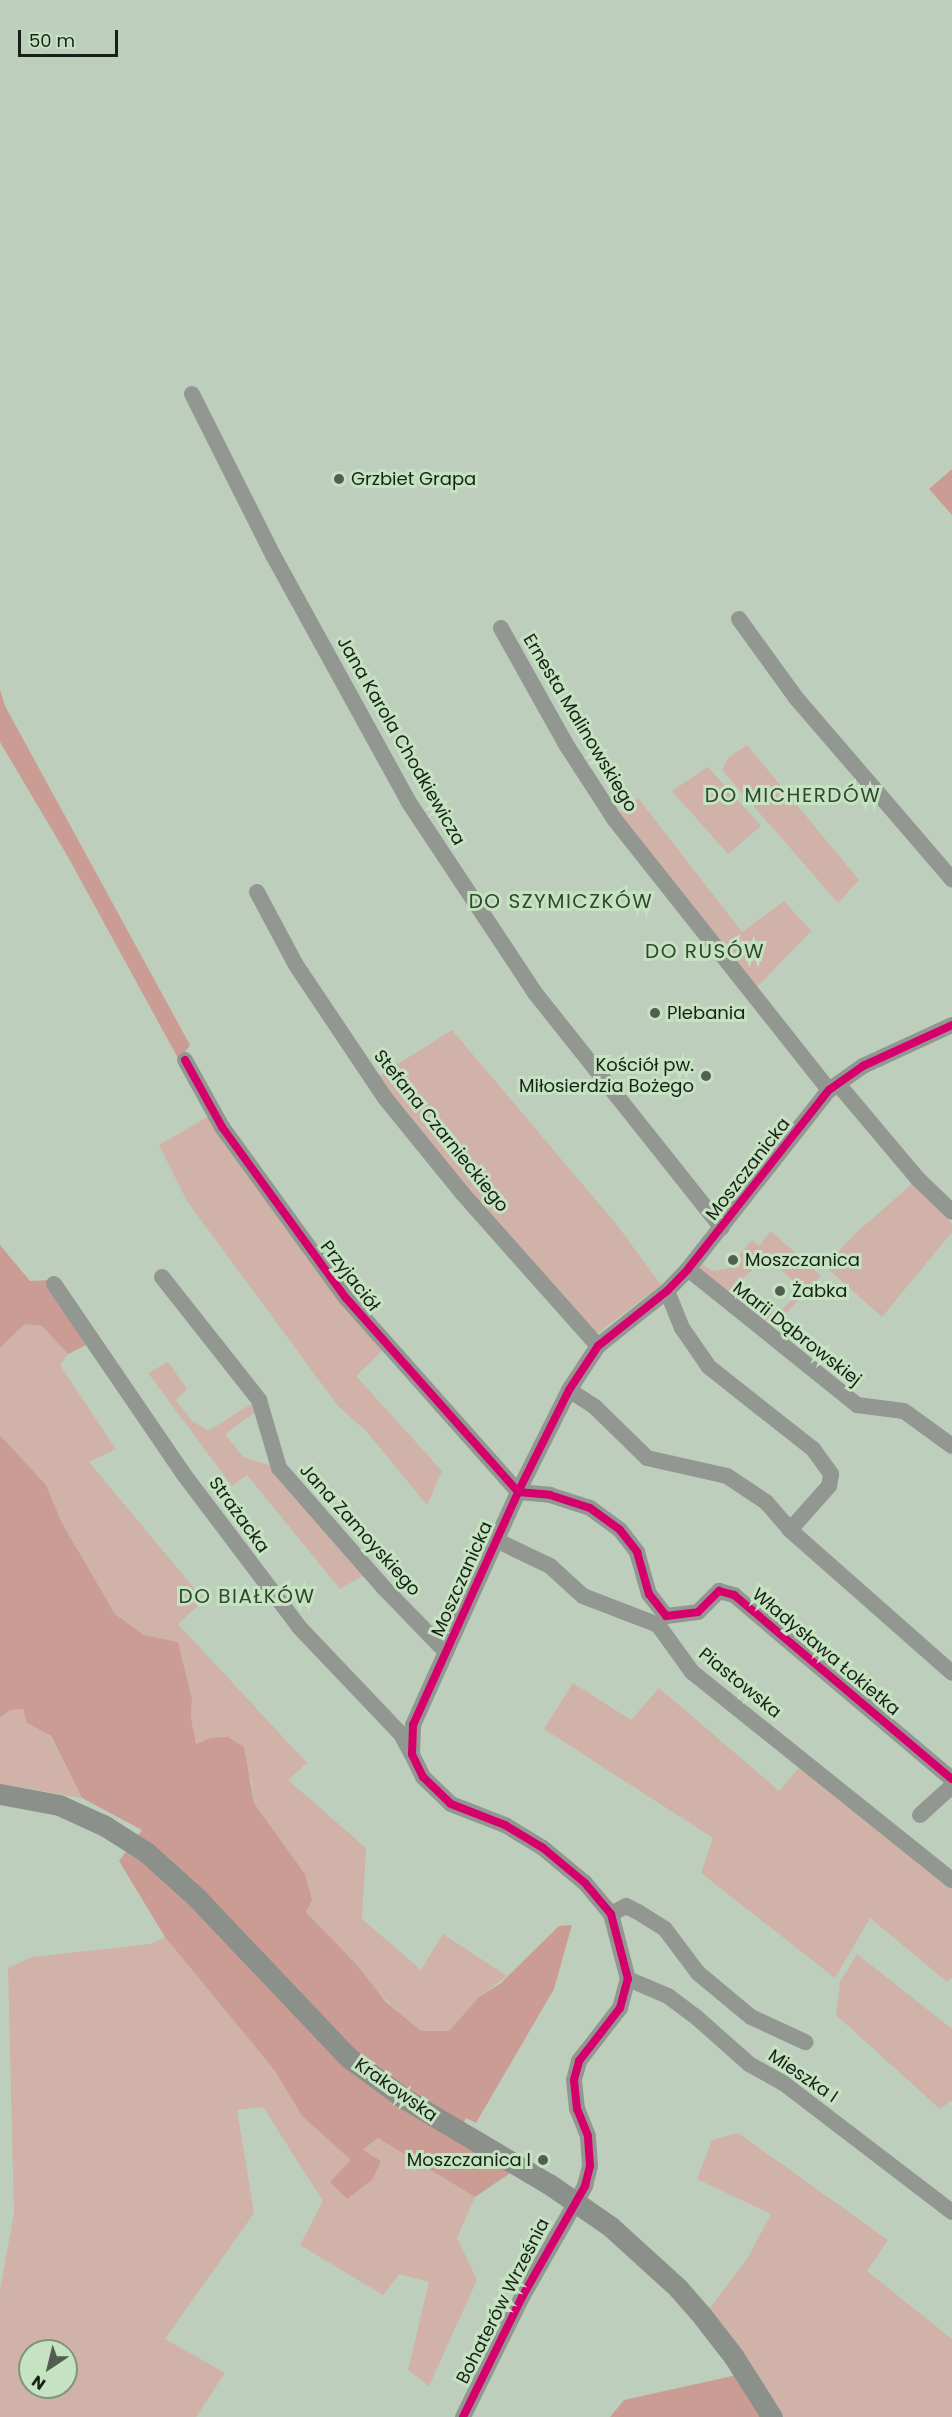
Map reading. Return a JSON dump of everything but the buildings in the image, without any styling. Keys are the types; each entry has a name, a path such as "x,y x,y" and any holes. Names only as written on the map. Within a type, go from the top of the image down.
{"main road":[{"name":"Krakowska","path":"0,1794 59,1805 105,1826 146,1852 197,1898 349,2058 405,2099 576,2202 678,2288 734,2357 772,2417"}],"street":[{"name":"Jana Karola Chodkiewicza","path":"192,394 273,555 408,801 535,993 722,1228"},
{"path":"740,619 765,659 823,732 952,879"},
{"name":"Ernesta Malinowskiego","path":"501,628 544,707 615,820 834,1087 918,1179 952,1212"},
{"name":"Stefana Czarnieckiego","path":"258,892 296,965 385,1098 463,1194 598,1346"},
{"name":"Moszczanicka","path":"412,1754 413,1725 496,1540 569,1390 598,1346 667,1291 688,1269 834,1087 862,1066 952,1025"},
{"name":"Przyjaciół","path":"185,1060 222,1127 346,1298 518,1492"},
{"name":"Marii Dąbrowskiej","path":"688,1269 857,1406 904,1411 952,1446"},
{"name":"Jana Zamoyskiego","path":"162,1277 259,1400 279,1468 384,1588 446,1652"},
{"name":"Strażacka","path":"54,1284 185,1476 291,1618 401,1734 412,1754"},
{"path":"667,1291 682,1328 709,1366 813,1449 831,1474 830,1486 790,1530"},
{"path":"569,1390 595,1407 647,1458 727,1476 766,1502 790,1530 952,1673"},
{"path":"518,1492 550,1495 590,1508 620,1530 637,1552 649,1594 662,1621"},
{"path":"496,1540 550,1566 583,1596 662,1621"},
{"name":"Władysława Łokietka","path":"662,1621 698,1612 719,1592 734,1595 952,1779"},
{"name":"Piastowska","path":"662,1621 692,1672 952,1880"},
{"path":"412,1754 423,1777 451,1804 505,1825 543,1848 585,1883 611,1914 628,1979 620,2008 579,2061 573,2080 577,2109 588,2136 590,2166 576,2202"},
{"path":"920,1815 952,1786"},
{"path":"611,1914 626,1906 665,1929 698,1973 751,2017 805,2042"},
{"name":"Mieszka I","path":"628,1979 668,1996 695,2016 749,2064 782,2082 952,2212"},
{"name":"Bohaterów Września","path":"463,2417 522,2297 576,2202"}],"shaded area":[{"path":"952,469 952,515 929,489"},
{"path":"0,690 5,706 190,1045 179,1060 68,857 0,742"},
{"path":"747,745 859,880 838,903 722,770 728,758"},
{"path":"708,767 761,826 728,854 672,791"},
{"path":"638,798 742,932 784,901 811,931 751,993 615,816"},
{"path":"452,1030 617,1225 661,1285 598,1333 594,1334 374,1079"},
{"path":"209,1116 385,1348 356,1376 442,1471 427,1505 367,1432 338,1406 187,1201 159,1145"},
{"path":"913,1183 952,1224 952,1232 882,1317 825,1266 856,1233"},
{"path":"771,1231 821,1276 770,1330 745,1303 757,1294 777,1314 802,1290 767,1256 730,1291 725,1292 699,1268 702,1264 712,1271 727,1269 752,1240 759,1246"},
{"path":"0,1245 30,1281 50,1280 90,1343 68,1354 42,1326 25,1324 0,1348"},
{"path":"25,1324 42,1326 68,1354 60,1365 116,1449 89,1462 204,1600 178,1624 307,1763 288,1780 366,1848 362,1919 421,1970 443,1934 507,1976 479,1997 449,2031 421,2031 368,1983 357,1965 306,1912 305,1874 254,1803 251,1778 210,1738 196,1744 191,1718 192,1699 178,1642 144,1635 115,1614 62,1523 46,1485 0,1435 0,1348"},
{"path":"168,1362 187,1389 176,1400 191,1420 208,1431 253,1403 258,1410 225,1434 243,1457 275,1467 370,1572 340,1589 247,1475 232,1486 148,1373"},
{"path":"0,1435 46,1485 62,1523 115,1614 144,1635 178,1642 192,1699 191,1718 196,1744 210,1738 228,1737 244,1747 254,1803 305,1874 312,1900 306,1912 357,1965 385,2001 421,2031 449,2031 479,1997 501,1983 559,1926 572,1925 554,1989 476,2123 466,2118 459,2132 519,2167 475,2197 378,2138 363,2150 381,2161 372,2180 347,2199 330,2182 351,2160 302,2116 275,2071 165,1937 119,1861 142,1830 82,1798 51,1736 27,1723 23,1709 10,1710 0,1718"},
{"path":"573,1683 631,1720 659,1688 779,1791 806,1760 952,1880 952,1977 947,1982 870,1918 835,1978 701,1873 713,1838 544,1729"},
{"path":"23,1709 27,1723 50,1736 82,1798 0,1784 0,1718 10,1710"},
{"path":"165,1937 275,2071 302,2116 352,2160 346,2199 372,2180 363,2151 378,2138 475,2197 457,2238 477,2280 429,2386 408,2370 429,2282 399,2274 383,2295 300,2245 323,2201 263,2107 237,2110 254,2213 165,2339 225,2373 196,2417 0,2417 0,2290 14,2213 8,1968 32,1957 151,1944"},
{"path":"857,1954 952,2029 952,2100 940,2109 836,2015 840,1982"},
{"path":"738,2133 888,2240 867,2271 952,2339 952,2417 772,2417 703,2317 747,2259 771,2214 697,2179 712,2140"},
{"path":"746,2373 772,2417 610,2417 624,2400"}],"cycle path":[{"path":"463,2417 522,2297 585,2186 590,2166 588,2136 577,2109 574,2080 579,2061 620,2008 628,1979 611,1914 585,1883 543,1848 505,1825 451,1804 423,1777 412,1754 413,1725 518,1492 569,1390 598,1346 667,1291 688,1269 829,1090 863,1066 952,1025"},
{"path":"185,1060 222,1127 346,1298 518,1492 550,1495 590,1508 620,1530 637,1552 649,1594 666,1616 698,1612 719,1591 734,1595 952,1779"}],"place":[{"name":"Grzbiet Grapa","path":"339,479"},
{"name":"Plebania","path":"655,1013"},
{"name":"Kościół pw. Miłosierdzia Bożego","path":"706,1076"},
{"name":"Moszczanica","path":"733,1260"},
{"name":"Żabka","path":"780,1291"},
{"name":"Moszczanica I","path":"543,2160"}],"district":[{"name":"DO MICHERDÓW","path":"793,795"},
{"name":"DO SZYMICZKÓW","path":"561,901"},
{"name":"DO RUSÓW","path":"705,951"},
{"name":"DO BIAŁKÓW","path":"247,1596"}]}
